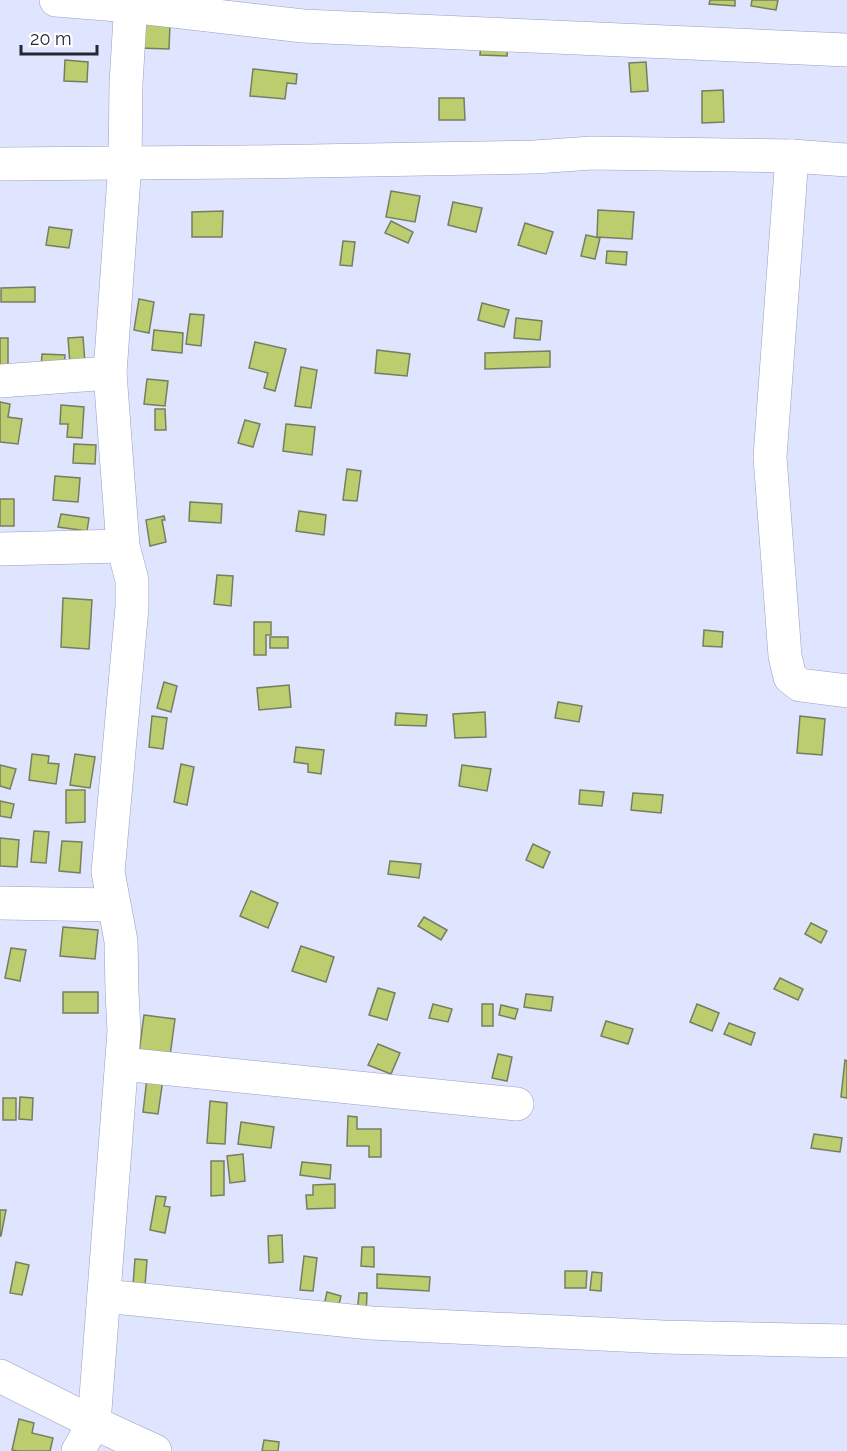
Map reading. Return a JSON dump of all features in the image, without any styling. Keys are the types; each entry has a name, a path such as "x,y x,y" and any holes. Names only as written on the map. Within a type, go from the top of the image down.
{"street":[{"path":"56,0 130,3 303,26 847,50"},
{"path":"78,1451 94,1423 124,1031 121,941 108,873 132,607 132,580 123,546 110,374 125,163 130,3"},
{"path":"0,164 523,158 592,153 792,156 847,160"},
{"path":"792,156 770,457 785,656 790,677 800,685 847,691"},
{"path":"0,381 110,374"},
{"path":"0,549 123,546"},
{"path":"0,903 113,905"},
{"path":"122,1064 518,1104"},
{"path":"104,1296 371,1323 663,1337 847,1341"},
{"path":"0,1376 155,1451"}],"building":[{"path":"710,0 735,0 735,6 709,4"},
{"path":"752,0 778,0 776,10 751,6"},
{"path":"139,23 170,24 169,49 139,48"},
{"path":"481,40 508,41 507,56 480,55"},
{"path":"65,60 88,62 87,82 64,81"},
{"path":"646,62 648,91 631,92 629,63"},
{"path":"253,69 297,74 296,84 287,83 285,99 250,96"},
{"path":"723,90 724,122 702,123 702,91"},
{"path":"439,98 464,98 465,120 439,120"},
{"path":"391,191 420,196 415,222 386,217"},
{"path":"453,202 482,208 476,232 448,225"},
{"path":"598,210 634,212 632,239 597,237"},
{"path":"223,211 222,237 192,237 192,212"},
{"path":"391,221 413,232 408,243 385,233"},
{"path":"525,223 553,232 546,254 518,245"},
{"path":"49,227 72,230 69,248 46,245"},
{"path":"586,235 600,238 595,259 581,256"},
{"path":"343,241 355,242 352,266 340,265"},
{"path":"607,251 627,252 626,265 606,263"},
{"path":"35,287 35,302 1,302 1,288"},
{"path":"139,299 154,302 149,333 134,330"},
{"path":"482,303 509,310 504,327 478,320"},
{"path":"190,314 204,315 201,346 186,344"},
{"path":"516,318 542,321 540,340 514,338"},
{"path":"154,330 183,333 182,353 152,350"},
{"path":"83,337 85,363 70,364 68,338"},
{"path":"0,338 8,338 8,366 0,366"},
{"path":"255,342 286,349 275,391 264,388 268,373 249,368"},
{"path":"377,350 410,354 407,376 375,373"},
{"path":"550,351 550,367 485,369 485,353"},
{"path":"42,354 65,355 64,368 41,367"},
{"path":"301,367 317,370 311,408 295,406"},
{"path":"147,379 168,381 165,406 144,404"},
{"path":"0,402 10,404 8,417 22,419 18,444 0,442"},
{"path":"61,405 84,407 82,438 67,437 68,424 60,424"},
{"path":"155,409 165,409 166,430 155,430"},
{"path":"245,420 260,424 253,447 238,443"},
{"path":"286,424 315,427 312,455 283,451"},
{"path":"74,444 96,445 95,464 73,463"},
{"path":"347,469 361,471 357,501 343,500"},
{"path":"55,476 80,478 78,502 53,500"},
{"path":"0,499 14,499 14,526 0,526"},
{"path":"190,502 222,504 221,523 189,521"},
{"path":"299,511 326,515 324,535 296,531"},
{"path":"61,514 89,518 87,531 58,527"},
{"path":"164,516 165,520 162,520 166,542 150,546 146,520"},
{"path":"217,575 233,576 231,606 214,604"},
{"path":"63,598 92,600 89,649 61,647"},
{"path":"254,622 271,622 271,635 266,635 266,655 254,655"},
{"path":"704,630 723,632 722,647 703,646"},
{"path":"270,637 288,637 288,648 270,648"},
{"path":"164,682 177,686 171,712 157,708"},
{"path":"289,685 291,707 259,710 257,688"},
{"path":"558,702 582,706 579,722 555,718"},
{"path":"485,712 486,737 455,738 453,714"},
{"path":"396,713 427,715 426,726 395,725"},
{"path":"152,716 167,718 163,749 149,747"},
{"path":"800,716 825,719 822,755 797,753"},
{"path":"296,747 324,750 321,774 308,772 308,764 294,762"},
{"path":"32,754 49,756 48,763 59,764 56,784 29,780"},
{"path":"75,754 95,757 90,788 70,785"},
{"path":"181,764 194,767 187,805 174,802"},
{"path":"0,765 16,769 10,789 0,786"},
{"path":"462,765 491,769 487,791 459,786"},
{"path":"66,790 85,790 85,822 66,823"},
{"path":"580,790 604,792 602,806 579,804"},
{"path":"633,793 663,795 661,813 631,810"},
{"path":"0,801 14,804 11,818 0,816"},
{"path":"34,831 49,832 46,863 31,862"},
{"path":"0,838 19,840 17,867 0,866"},
{"path":"62,841 82,842 80,873 59,871"},
{"path":"533,844 550,852 543,868 526,860"},
{"path":"390,861 421,864 419,878 388,874"},
{"path":"251,891 278,903 268,928 240,916"},
{"path":"424,917 447,930 441,940 418,926"},
{"path":"811,923 827,931 821,943 805,934"},
{"path":"63,927 98,930 95,959 60,956"},
{"path":"301,946 334,957 326,982 292,971"},
{"path":"11,948 26,950 20,981 5,978"},
{"path":"780,978 803,989 798,1000 774,989"},
{"path":"378,988 395,993 387,1020 369,1015"},
{"path":"63,992 98,992 98,1013 63,1013"},
{"path":"526,994 553,997 551,1011 524,1007"},
{"path":"433,1004 452,1009 448,1022 429,1018"},
{"path":"482,1004 493,1004 493,1026 482,1026"},
{"path":"697,1004 719,1013 712,1031 690,1022"},
{"path":"501,1005 518,1009 515,1019 499,1015"},
{"path":"144,1015 175,1019 170,1056 139,1052"},
{"path":"606,1021 633,1029 628,1044 601,1036"},
{"path":"729,1023 755,1033 751,1045 724,1034"},
{"path":"378,1044 400,1053 391,1074 368,1065"},
{"path":"498,1054 512,1057 507,1081 492,1078"},
{"path":"845,1060 847,1061 847,1098 841,1097"},
{"path":"147,1078 163,1079 158,1114 143,1112"},
{"path":"20,1097 33,1098 32,1120 19,1119"},
{"path":"3,1098 16,1098 16,1120 3,1120"},
{"path":"210,1101 227,1103 225,1144 207,1143"},
{"path":"348,1116 357,1117 357,1129 381,1129 381,1157 369,1157 369,1146 347,1146"},
{"path":"241,1122 274,1127 271,1148 238,1144"},
{"path":"814,1134 842,1138 840,1152 811,1148"},
{"path":"243,1154 245,1181 230,1183 227,1156"},
{"path":"211,1161 224,1161 224,1195 211,1196"},
{"path":"302,1162 331,1165 330,1179 300,1175"},
{"path":"335,1184 335,1208 307,1209 306,1195 313,1195 313,1185"},
{"path":"156,1196 166,1197 164,1206 170,1207 165,1233 150,1230"},
{"path":"0,1210 6,1210 1,1236 0,1236"},
{"path":"282,1235 283,1262 269,1263 268,1236"},
{"path":"362,1247 374,1247 374,1267 361,1266"},
{"path":"304,1256 317,1258 313,1291 300,1290"},
{"path":"135,1259 147,1260 145,1286 133,1285"},
{"path":"16,1262 29,1265 22,1295 10,1293"},
{"path":"565,1271 587,1271 586,1288 565,1288"},
{"path":"592,1272 602,1273 601,1291 590,1290"},
{"path":"377,1274 430,1277 429,1291 377,1288"},
{"path":"327,1292 341,1296 336,1317 322,1314"},
{"path":"359,1293 367,1293 366,1316 357,1315"},
{"path":"19,1419 34,1423 32,1433 53,1438 50,1451 12,1450"},
{"path":"264,1440 279,1442 278,1451 262,1451"}]}
